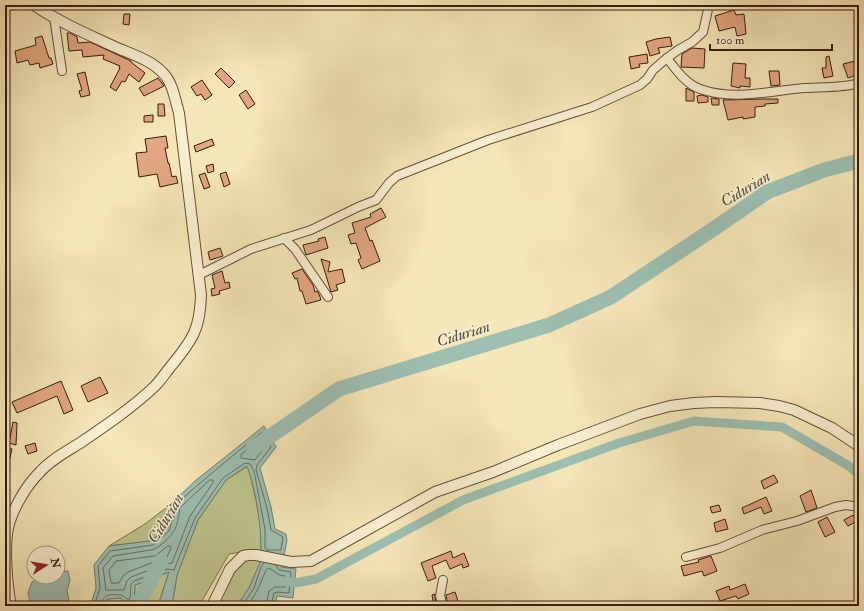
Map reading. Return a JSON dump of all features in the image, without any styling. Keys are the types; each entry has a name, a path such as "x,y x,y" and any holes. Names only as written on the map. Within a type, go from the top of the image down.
{"street":[{"path":"12,606 8,590 6,560 8,529 12,516 24,492 39,472 129,409 156,386 190,343 195,333 201,312 202,295 179,113 170,85 166,78 160,71 142,59 54,17 34,5"},
{"path":"199,275 250,249 311,230 376,200 389,183 397,176 488,140 592,107 640,85 647,79 653,70 667,58 692,42 703,32 709,5"},
{"path":"54,17 62,71"},
{"path":"667,58 680,75 690,84 699,89 726,95 742,95 859,83"},
{"path":"284,238 295,248 328,297"},
{"path":"212,606 230,569 238,560 246,555 291,562 311,561 435,492 493,472 558,445 640,414 670,406 716,402 760,403 779,406 794,410 832,428 859,446"},
{"path":"686,557 720,548 762,530 797,521 835,507 846,505 859,507"},
{"path":"443,580 440,596 443,606"}],"green space":[{"path":"248,466 261,529 261,553 252,550 229,554 199,606 172,606 177,575 198,520 226,480"},
{"path":"171,504 171,513 166,529 150,541 109,546 145,524"},
{"path":"249,557 262,558 250,586 237,606 217,606 239,563"},
{"path":"169,572 158,606 134,606 135,585"},
{"path":"121,598 128,606 105,606 107,599"}],"water":[{"path":"264,426 276,447 260,468 271,507 275,529 286,534 287,540 284,556 261,553 258,509 247,466 226,480 198,520 177,575 172,606 158,606 169,572 135,585 134,606 128,606 121,598 107,599 105,606 90,606 96,588 94,565 109,546 150,541 166,529 171,513 171,504 195,481"},
{"path":"262,558 281,562 281,567 296,569 293,598 277,596 275,606 237,606 250,586"},
{"path":"66,571 68,571 70,580 67,591 69,600 61,606 31,606 28,593 31,585 66,585"}],"building":[{"path":"734,10 736,15 744,14 746,34 737,36 735,27 719,31 715,16"},
{"path":"124,14 130,14 129,25 123,24"},
{"path":"67,33 77,37 78,43 90,42 131,61 145,73 139,82 129,74 125,82 122,81 116,91 110,87 120,66 103,59 104,55 83,57 82,50 69,51"},
{"path":"42,36 49,58 51,58 53,64 40,68 39,63 30,65 28,60 17,63 15,51 36,45 35,38"},
{"path":"670,37 672,46 658,48 660,53 650,56 646,42"},
{"path":"692,48 705,49 704,68 681,67 682,54"},
{"path":"647,54 648,63 639,64 640,67 631,69 629,57"},
{"path":"829,56 833,76 824,78 822,68 826,68 826,57"},
{"path":"859,60 859,74 848,78 843,64"},
{"path":"733,63 746,64 745,78 750,78 750,87 740,86 740,88 731,86"},
{"path":"221,68 235,82 229,88 215,74"},
{"path":"769,71 779,71 780,85 771,86"},
{"path":"85,72 90,95 81,97 79,91 82,90 77,74"},
{"path":"158,78 164,86 144,96 139,88"},
{"path":"202,80 212,95 205,100 201,94 197,96 191,87"},
{"path":"686,88 694,92 694,101 686,101"},
{"path":"246,90 255,104 248,109 239,95"},
{"path":"702,95 708,97 708,102 698,103 697,96"},
{"path":"711,98 719,99 719,105 712,105"},
{"path":"778,99 778,103 765,104 765,106 755,107 755,117 743,119 743,117 728,120 723,100"},
{"path":"158,104 164,104 165,116 158,116"},
{"path":"153,115 153,122 144,122 144,116"},
{"path":"166,136 168,148 165,148 168,163 172,177 176,176 178,183 160,187 157,174 139,177 136,153 147,152 145,139"},
{"path":"212,139 214,145 196,152 194,146"},
{"path":"213,164 214,171 208,173 206,166"},
{"path":"226,172 230,184 224,187 220,174"},
{"path":"205,173 210,187 204,189 199,175"},
{"path":"381,208 386,217 365,228 370,241 372,240 380,261 362,269 358,260 361,258 356,243 351,244 348,235 355,233 352,223 371,217 370,214"},
{"path":"325,237 328,248 306,255 303,245 319,241 318,239"},
{"path":"220,248 223,256 210,260 208,252"},
{"path":"321,259 330,262 328,272 342,269 345,282 336,285 338,290 331,292"},
{"path":"302,269 313,285 315,292 317,291 319,294 321,300 306,304 302,291 300,291 297,278 295,279 292,273"},
{"path":"222,271 225,283 229,282 230,288 219,291 220,294 212,296 211,289 215,288 212,275"},
{"path":"100,377 108,393 88,402 81,386"},
{"path":"61,381 73,410 64,414 57,396 17,413 12,402"},
{"path":"13,422 17,423 16,445 9,443"},
{"path":"35,443 37,451 28,454 25,446"},
{"path":"5,447 12,449 8,467 5,467"},
{"path":"774,475 778,482 764,489 761,481"},
{"path":"811,490 817,508 806,512 800,496"},
{"path":"766,497 772,511 764,514 761,507 744,514 742,508"},
{"path":"719,505 721,511 712,513 710,507"},
{"path":"853,515 857,521 848,526 844,520"},
{"path":"827,517 835,532 825,537 818,522"},
{"path":"725,519 728,529 716,532 714,523"},
{"path":"451,551 453,558 464,553 469,566 463,568 462,564 450,569 446,560 432,566 436,578 428,581 421,563"},
{"path":"711,556 717,571 704,576 702,571 684,576 681,566 699,562 698,560"},
{"path":"745,584 749,594 738,599 736,596 720,601 716,591 729,586 730,590"},
{"path":"455,592 459,604 448,606 446,595"},
{"path":"435,594 437,606 434,606 432,595"}],"waterway":[{"name":"Cidurian","path":"253,448 339,389 549,325 611,297 767,192 824,170 859,161"},
{"path":"284,581 295,583 316,579 463,500 619,443 694,421 782,427 849,466 859,475"},
{"name":"Cidurian","path":"137,606 161,561"}]}
